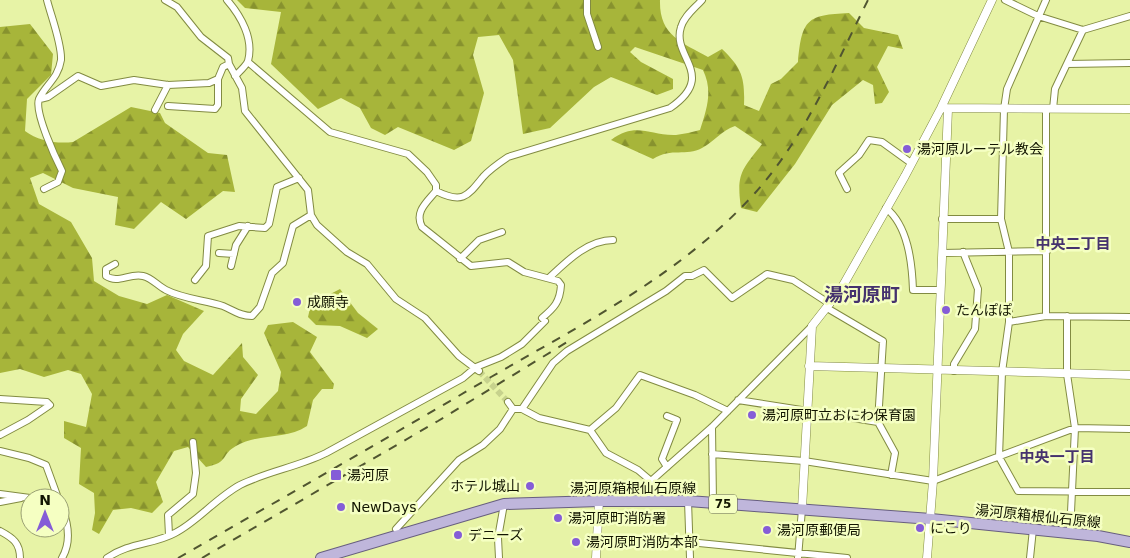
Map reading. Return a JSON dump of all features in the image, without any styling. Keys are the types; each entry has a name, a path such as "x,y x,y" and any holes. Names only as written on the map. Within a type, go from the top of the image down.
{"main road":[{"name":"湯河原箱根仙石原線","path":"321,558 504,504 599,501 688,501 802,509 930,519 1129,541"}],"street":[{"path":"44,189 58,182 62,171 50,148 38,110 39,99 56,78 61,59 47,0"},
{"path":"165,0 177,7 201,37 228,58 229,64 242,88 245,111 308,190 311,214 317,225 347,252 367,264 396,299 425,318 459,356 478,369"},
{"path":"227,0 238,12 248,37 248,62 236,76"},
{"path":"587,0 586,14 598,47"},
{"path":"436,191 456,198 468,196 492,168 508,157 670,108 679,102 688,89 692,70 678,40 680,29 684,19 702,0"},
{"path":"646,501 651,481 728,411 812,326 841,289 944,109 992,0"},
{"path":"1005,0 1038,16 1083,30 1130,16"},
{"path":"1046,0 1007,89 1004,109 1002,220 1009,252 1009,322 1002,372 999,457 1018,491 1130,492"},
{"path":"1046,316 1050,109 1055,89 1083,30"},
{"path":"248,62 330,132 408,154 427,172 436,185 436,191 420,212 419,222 422,227 460,259 471,266 508,262 524,272 550,278 561,285 556,306 535,325"},
{"path":"1067,64 1130,62"},
{"path":"168,106 214,109 218,105 218,79 223,67 229,64"},
{"path":"39,99 48,97 78,76 92,84 102,86 134,80 168,85 209,83 218,79"},
{"path":"155,110 168,85"},
{"path":"944,109 1130,109"},
{"path":"927,558 933,481 939,290 942,253 944,109"},
{"path":"847,189 839,173 859,155 869,140 882,142 912,163"},
{"path":"195,280 206,266 208,236 239,226 266,228 269,224 277,187 299,178"},
{"path":"886,208 897,217 912,265 913,290 939,290"},
{"path":"115,264 106,269 106,276 112,280 118,280 130,275 144,276 173,293 224,307 240,315 252,316 260,307 272,273 283,263 293,226 311,214"},
{"path":"942,219 1002,220"},
{"path":"232,266 236,245 248,226"},
{"path":"460,259 478,240 502,232"},
{"path":"550,278 569,258 602,240 613,240"},
{"path":"942,253 1047,251"},
{"path":"954,371 954,364 975,329 978,290 963,252"},
{"path":"219,253 234,254"},
{"path":"522,410 552,363 567,351 666,291 685,276 692,276 704,270 732,298 767,274 793,280 828,306 883,341 878,422 895,453 891,475"},
{"path":"1009,322 1046,316 1130,317"},
{"path":"1067,316 1067,374 1075,428 1070,534"},
{"path":"107,558 125,547 176,533 222,496 240,486 261,475 310,461 463,378 522,344 545,321 542,318"},
{"path":"798,556 812,326"},
{"path":"809,366 1130,375"},
{"path":"590,430 616,408 640,375 728,411"},
{"path":"0,399 38,400 47,402 50,405 28,420 0,434"},
{"path":"738,400 878,422"},
{"path":"508,402 513,409 522,410 539,418 590,430 606,453 638,470 651,481"},
{"path":"396,529 459,460 484,445 500,429 513,409"},
{"path":"667,416 676,420 662,460 667,467"},
{"path":"712,427 713,503"},
{"path":"712,454 804,461 933,481 1075,428 1130,429"},
{"path":"169,535 168,515 192,494 196,473 193,442"},
{"path":"0,452 29,458 46,465 54,488"},
{"path":"0,494 20,496"},
{"path":"0,502 20,498"},
{"path":"596,558 599,501"},
{"path":"688,501 690,558"},
{"path":"498,558 498,538 504,504"},
{"path":"1030,558 1033,530"},
{"path":"0,531 13,538 18,545 20,558"},
{"path":"62,558 68,547 68,538"},
{"path":"597,539 689,542 798,556 847,558"}],"green space":[{"path":"237,0 660,0 663,22 681,42 708,57 722,49 729,56 738,68 743,80 744,105 759,111 771,84 781,79 798,62 805,28 815,18 824,15 849,13 864,28 898,35 903,49 888,46 877,67 889,92 882,103 875,104 873,85 863,80 832,105 795,164 757,212 741,208 739,187 745,166 762,144 735,126 696,151 666,153 653,159 611,140 620,134 636,130 676,135 700,130 708,100 708,85 703,70 635,47 630,52 641,62 673,79 673,89 657,95 611,77 594,87 550,128 523,134 513,60 499,35 478,37 473,55 484,93 471,141 454,150 398,127 385,135 371,128 360,108 341,98 318,109 271,64 281,12 245,8"},
{"path":"30,24 53,54 51,75 27,99 25,131 48,141 73,142 131,107 160,113 165,123 208,153 227,155 235,192 223,191 186,219 161,202 134,229 115,225 118,197 73,188 43,173 30,178 39,204 71,222 92,258 94,281 119,296 147,304 167,295 204,311 183,334 176,350 184,361 213,375 242,343 243,357 258,375 241,399 240,411 256,414 278,391 281,372 264,333 268,325 293,322 317,337 310,352 334,384 333,389 322,389 313,400 307,426 299,430 245,442 231,449 219,463 206,467 188,447 174,451 156,482 163,502 152,513 131,508 113,510 99,534 92,530 95,513 94,493 79,484 81,448 64,438 64,421 86,427 92,394 81,374 68,370 44,377 20,369 0,373 0,27"},
{"path":"340,289 358,313 378,329 367,338 340,326 316,325 308,317 311,304"}],"tunnel":[{"path":"479,371 508,402"}],"railway":[{"path":"178,558 596,316 664,273 696,248 727,222 755,193 789,148 818,100 868,0"},
{"path":"202,558 438,421 572,339"}],"place":[{"name":"湯河原ルーテル教会","path":"907,149"},
{"name":"成願寺","path":"297,302"},
{"name":"たんぽぽ","path":"946,310"},
{"name":"湯河原町立おにわ保育園","path":"752,415"},
{"name":"湯河原","path":"336,475"},
{"name":"ホテル城山","path":"530,486"},
{"name":"NewDays","path":"341,507"},
{"name":"湯河原町消防署","path":"558,518"},
{"name":"にこり","path":"920,528"},
{"name":"湯河原郵便局","path":"767,530"},
{"name":"デニーズ","path":"458,535"},
{"name":"湯河原町消防本部","path":"576,542"}],"district":[{"name":"中央二丁目","path":"1073,244"},
{"name":"湯河原町","path":"862,294"},
{"name":"中央一丁目","path":"1057,457"}]}
